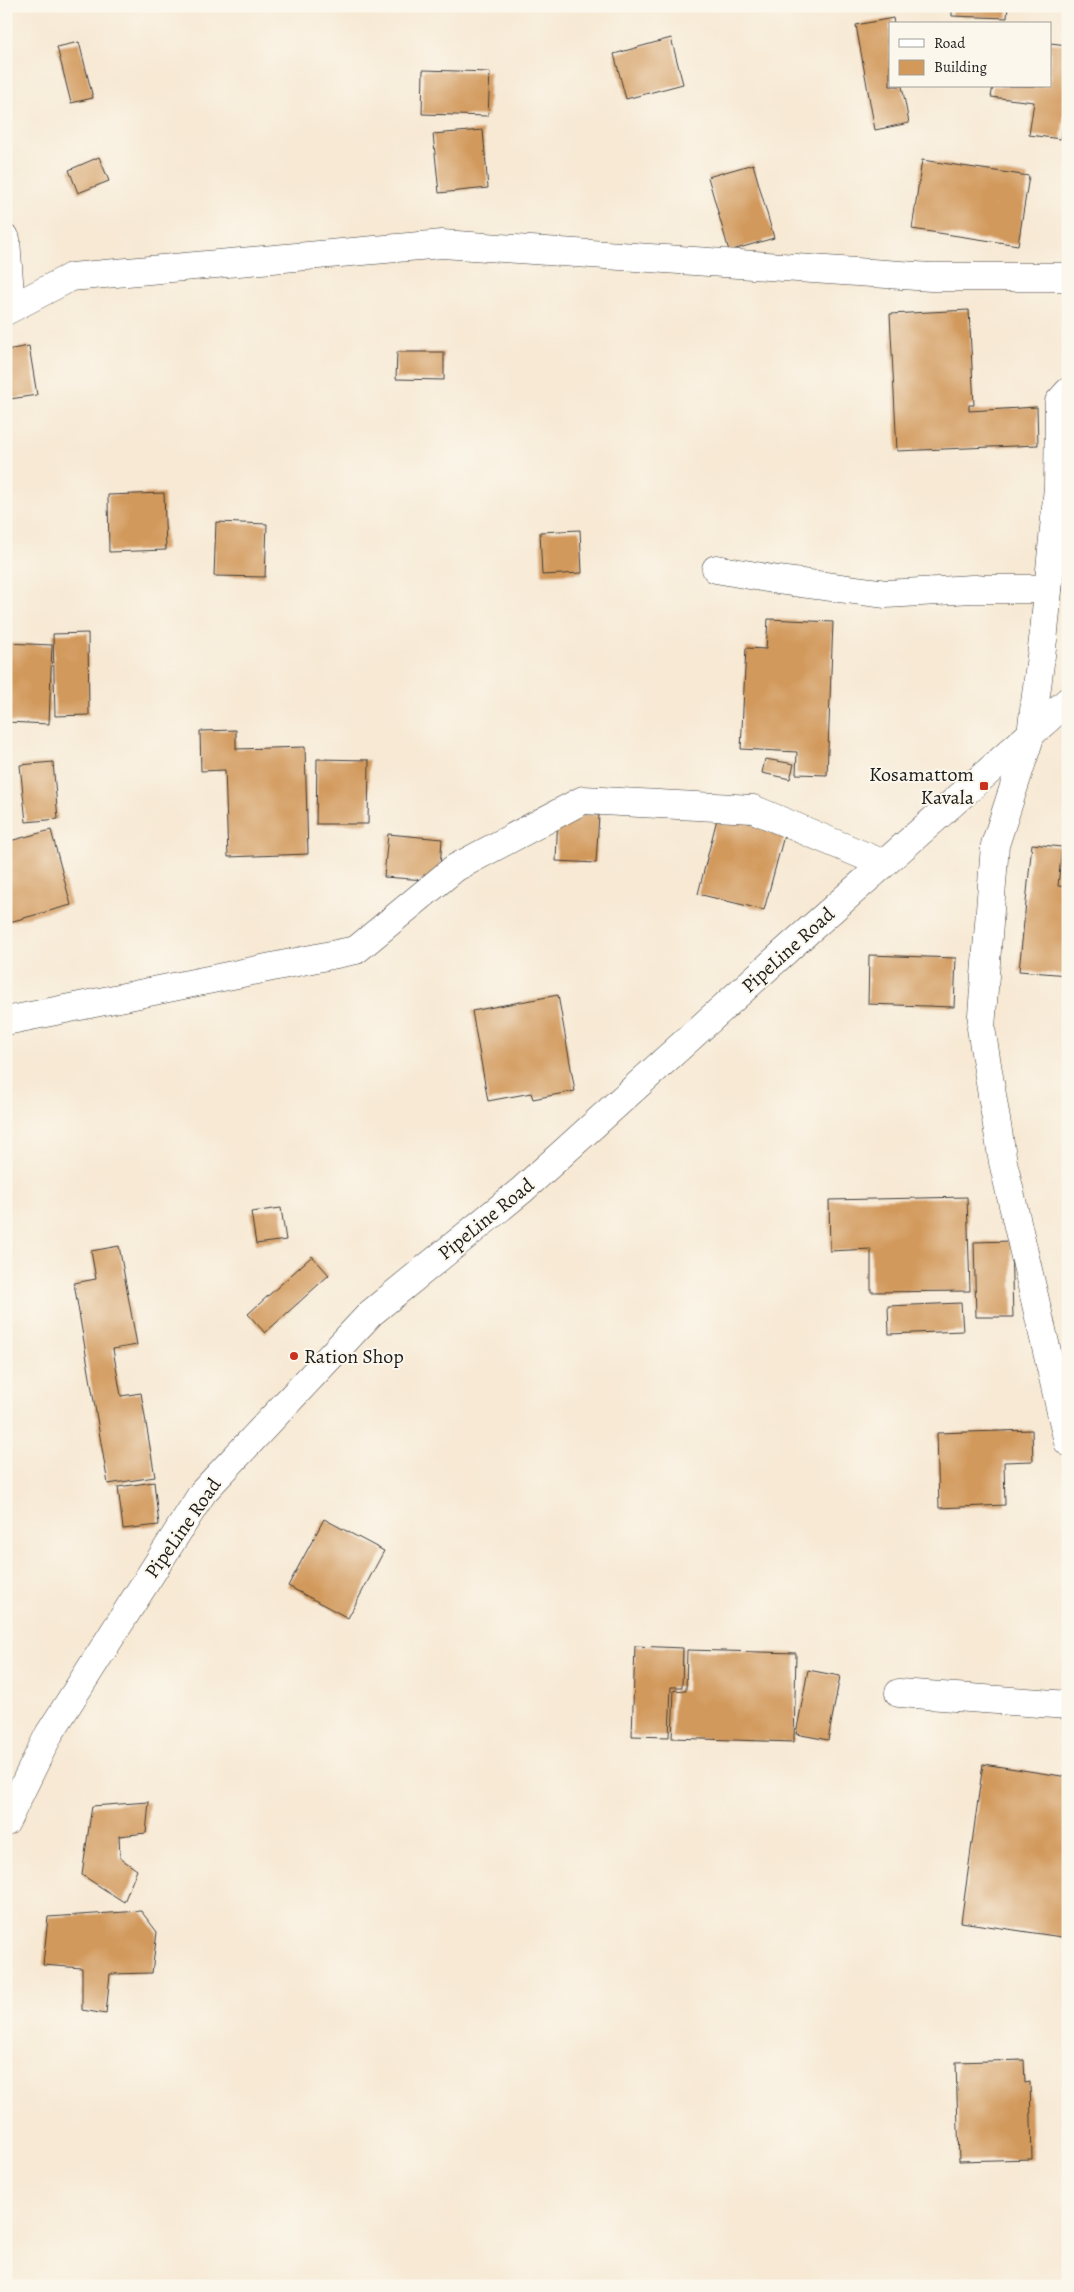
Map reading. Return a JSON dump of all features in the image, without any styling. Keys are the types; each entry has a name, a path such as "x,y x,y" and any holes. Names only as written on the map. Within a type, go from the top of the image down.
{"street":[{"path":"6,239 9,309 71,277 442,244 931,277 1068,277"},
{"path":"1068,392 1059,402 1058,487 1031,734 995,845 981,1028 1003,1162 1068,1442"},
{"path":"716,568 778,580 886,594 972,589 1048,589"},
{"name":"PipeLine Road","path":"6,1822 16,1784 203,1492 371,1313 522,1190 1068,701"},
{"path":"6,1021 356,950 455,868 583,800 754,809 884,864"},
{"path":"899,1693 1068,1705"}],"building":[{"path":"952,6 1008,6 1007,18 952,16"},
{"path":"893,18 894,22 889,22 889,88 902,88 909,123 875,130 856,25"},
{"path":"671,38 683,84 626,99 614,54"},
{"path":"79,42 93,98 71,103 57,47"},
{"path":"1052,43 1068,45 1068,86 1061,139 1029,135 1034,102 991,97 993,88 1052,88"},
{"path":"423,70 490,72 488,116 422,114"},
{"path":"483,130 488,188 439,193 433,134"},
{"path":"99,157 109,181 78,193 69,170"},
{"path":"922,160 1029,176 1018,245 912,229"},
{"path":"753,164 774,238 729,251 708,177"},
{"path":"969,310 974,405 969,405 969,411 1037,407 1038,445 897,451 890,314"},
{"path":"29,346 37,395 10,399 6,377 6,350"},
{"path":"397,352 444,352 444,380 396,379"},
{"path":"164,493 166,550 109,552 108,495"},
{"path":"216,522 267,524 265,577 214,576"},
{"path":"580,530 582,573 542,575 540,532"},
{"path":"768,619 833,622 827,775 796,774 797,752 741,749 746,648 766,649"},
{"path":"88,633 89,715 55,716 53,634"},
{"path":"6,643 52,645 49,724 6,722"},
{"path":"236,730 236,749 305,747 308,854 228,857 225,770 201,771 200,731"},
{"path":"317,759 369,760 368,824 316,824"},
{"path":"765,759 794,764 790,779 762,773"},
{"path":"53,762 58,819 26,822 20,765"},
{"path":"558,813 599,815 596,863 556,861"},
{"path":"718,815 785,832 764,910 698,894"},
{"path":"51,830 71,905 6,923 6,842"},
{"path":"388,834 442,839 439,881 384,877"},
{"path":"1032,844 1062,847 1058,886 1068,887 1068,975 1019,971"},
{"path":"869,955 956,958 954,1007 868,1004"},
{"path":"558,995 575,1091 533,1099 531,1093 488,1101 472,1011"},
{"path":"967,1197 970,1291 871,1292 871,1249 830,1251 829,1200"},
{"path":"281,1208 286,1240 256,1244 251,1212"},
{"path":"1011,1241 1013,1317 976,1317 974,1242"},
{"path":"119,1246 137,1345 113,1349 121,1396 141,1393 155,1477 108,1484 74,1283 96,1279 91,1251"},
{"path":"312,1256 329,1275 265,1333 248,1314"},
{"path":"961,1303 963,1331 889,1334 888,1306"},
{"path":"1032,1430 1033,1461 1004,1462 1005,1505 939,1508 937,1433"},
{"path":"154,1482 159,1525 123,1529 118,1487"},
{"path":"324,1519 384,1551 348,1618 288,1586"},
{"path":"635,1646 683,1648 682,1687 671,1687 669,1737 632,1736"},
{"path":"687,1650 796,1653 794,1742 672,1738 674,1690 686,1691"},
{"path":"808,1670 840,1676 828,1740 796,1734"},
{"path":"983,1764 1068,1777 1068,1938 961,1922"},
{"path":"149,1802 146,1833 119,1836 120,1858 137,1870 124,1902 82,1875 92,1806"},
{"path":"141,1911 157,1932 152,1973 110,1974 106,2014 82,2010 82,1968 43,1965 48,1917"},
{"path":"1024,2060 1025,2083 1030,2082 1032,2159 959,2161 956,2062"}],"place":[{"name":"Kosamattom Kavala","path":"984,786"},
{"name":"Ration Shop","path":"294,1356"}]}
